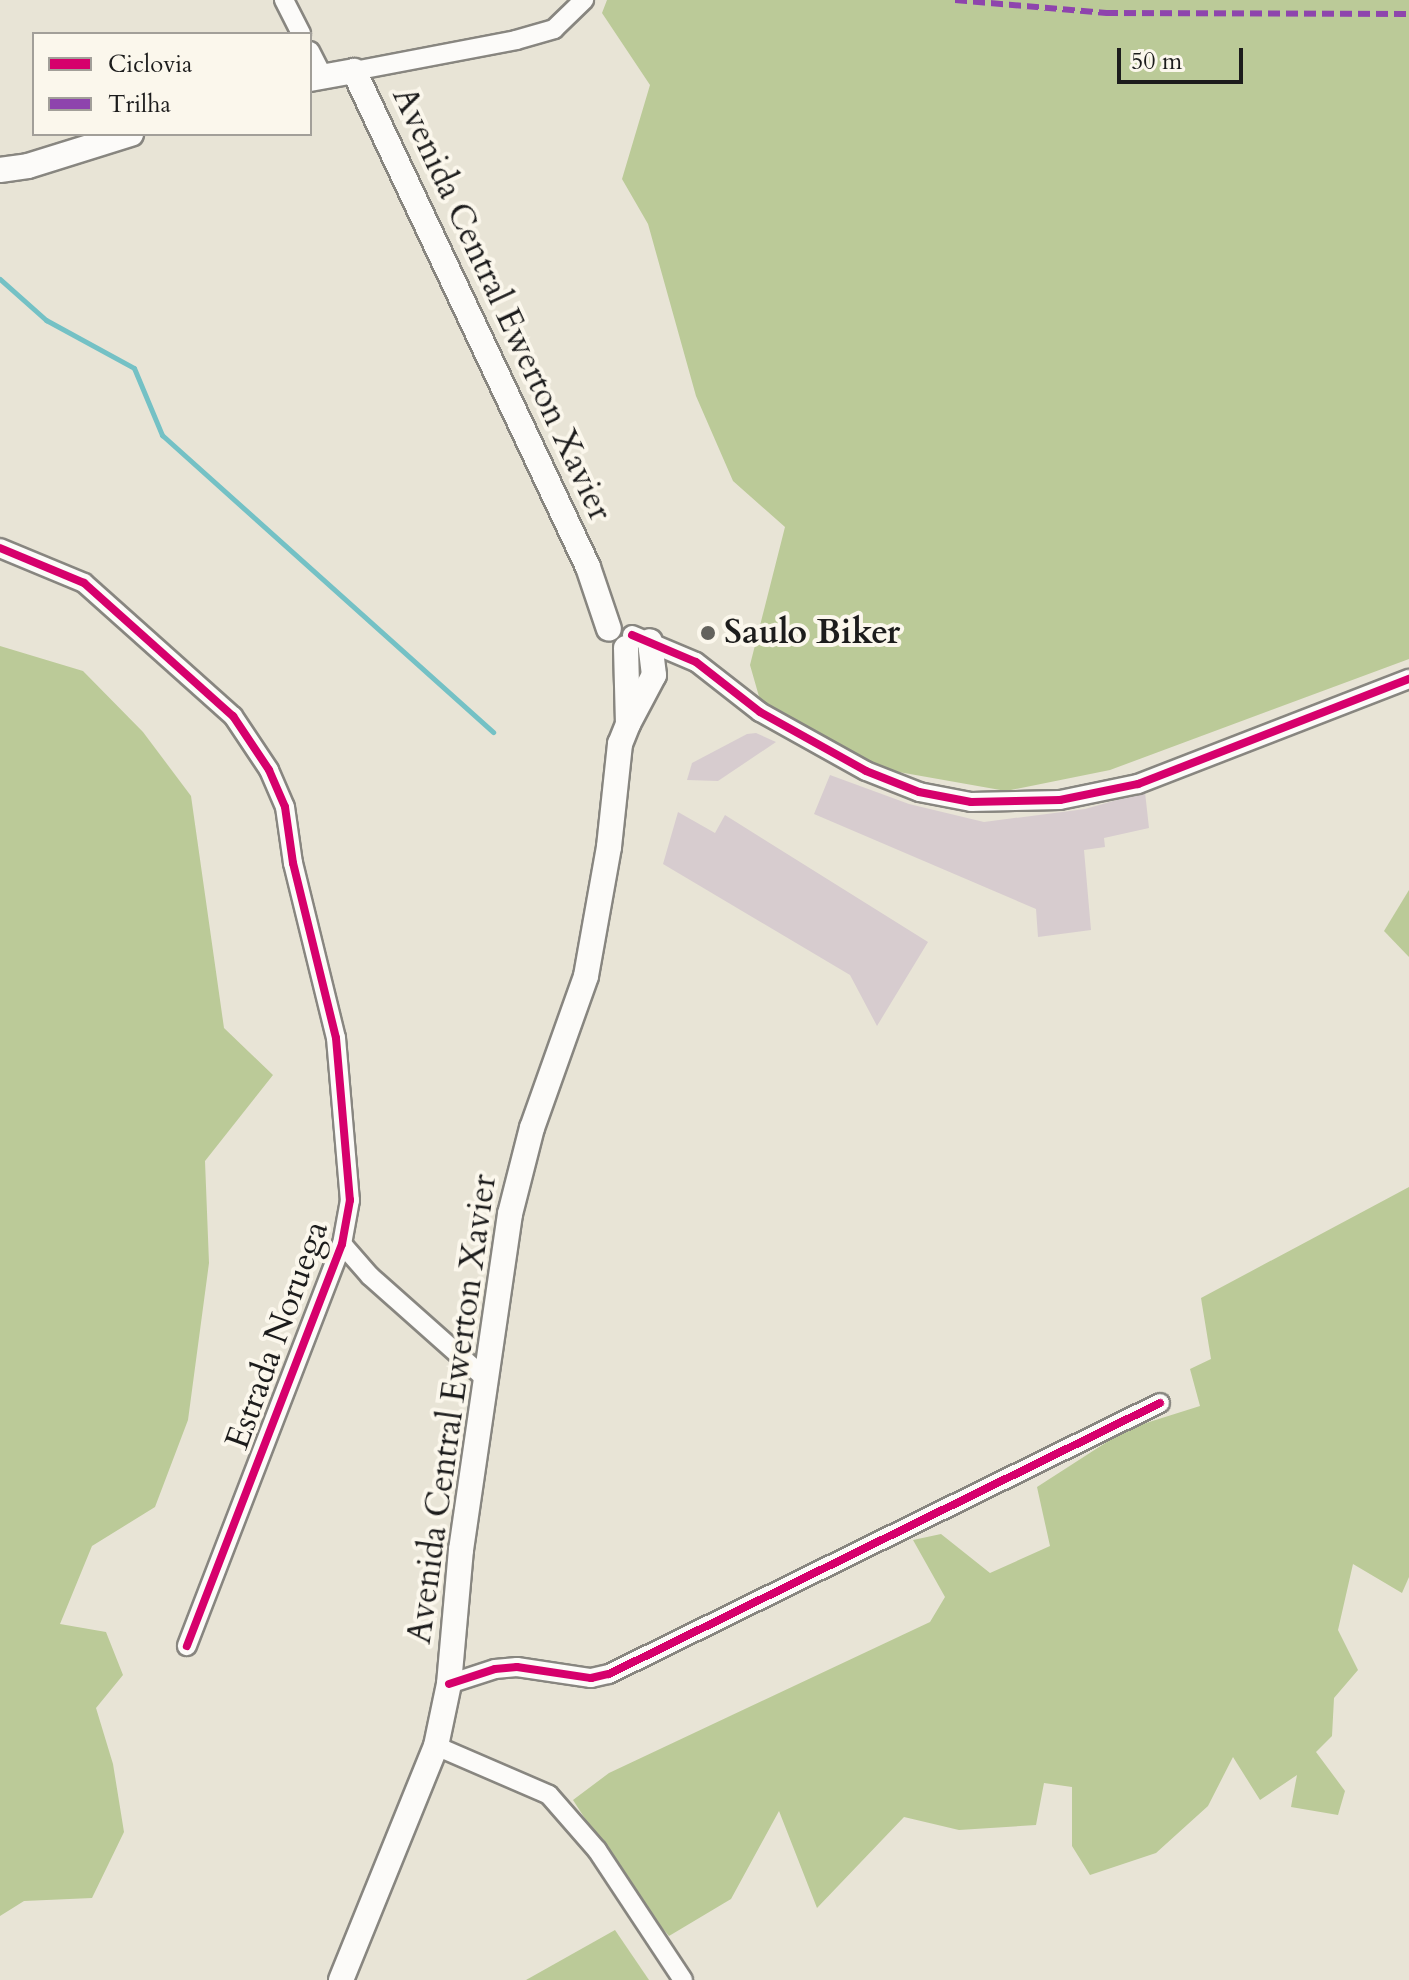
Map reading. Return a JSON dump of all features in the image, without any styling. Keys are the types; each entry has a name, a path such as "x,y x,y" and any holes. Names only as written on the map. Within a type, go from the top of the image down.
{"main road":[{"path":"316,77 354,71"},
{"name":"Avenida Central Ewerton Xavier","path":"341,1980 436,1746 449,1684 461,1550 518,1173 586,976 609,847 624,734 613,719 626,638 599,579 588,567 354,71"},
{"path":"0,170 28,166 125,136"},
{"path":"624,734 654,675 626,638"}],"street":[{"path":"284,0 300,32"},
{"path":"354,71 516,40 554,29 584,0"},
{"name":"Estrada Noruega","path":"0,548 84,583 233,716 269,770 285,807 293,863 336,1038 350,1200 342,1244 187,1646"},
{"path":"626,638 696,662 760,712 866,771 919,792 971,802 1060,800 1138,784 1409,679"},
{"path":"342,1244 370,1276 487,1380"},
{"path":"449,1684 495,1669 517,1667 591,1678 609,1674 1160,1403"},
{"path":"436,1746 535,1786 555,1801 597,1850 683,1980"}],"green space":[{"path":"607,0 1409,0 1409,659 1110,770 1006,791 876,768 823,742 760,700 750,665 785,527 733,481 696,396 648,224 622,179 650,85 602,13"},
{"path":"0,646 83,671 143,732 191,796 224,1028 273,1075 205,1161 209,1263 188,1420 155,1507 92,1546 60,1624 106,1632 123,1675 96,1708 113,1764 124,1832 92,1898 24,1901 0,1916"},
{"path":"1409,890 1409,957 1384,931"},
{"path":"1409,1187 1409,1577 1402,1593 1353,1564 1338,1630 1358,1670 1334,1698 1332,1736 1316,1752 1345,1791 1338,1815 1291,1807 1297,1775 1260,1800 1233,1757 1208,1806 1156,1853 1090,1875 1072,1846 1072,1787 1044,1783 1036,1825 959,1830 904,1817 817,1908 779,1811 731,1899 669,1936 635,1896 573,1800 609,1773 930,1622 945,1597 913,1540 941,1534 990,1573 1050,1546 1037,1487 1127,1429 1200,1406 1190,1369 1211,1359 1201,1298"},
{"path":"615,1930 649,1980 526,1980"}],"building":[{"path":"756,733 776,742 718,781 687,780 692,763 747,734"},
{"path":"830,775 909,804 984,822 1085,809 1145,792 1149,828 1104,838 1105,847 1084,850 1091,930 1038,937 1036,909 814,814"},
{"path":"678,812 715,833 725,815 928,942 877,1026 850,975 663,864"}],"waterway":[{"path":"0,279 46,320 134,368 162,435 493,732"}],"marked path":[{"path":"955,0 1106,13 1409,14"}],"cycle path":[{"path":"0,548 84,583 233,716 269,770 285,807 293,863 336,1038 350,1200 342,1244 187,1646"},
{"path":"632,635 696,662 760,712 866,771 919,792 971,802 1060,800 1138,784 1409,679"},
{"path":"449,1684 495,1669 517,1667 591,1678 609,1674 1160,1403"}],"place":[{"name":"Saulo Biker","path":"708,633"}]}
